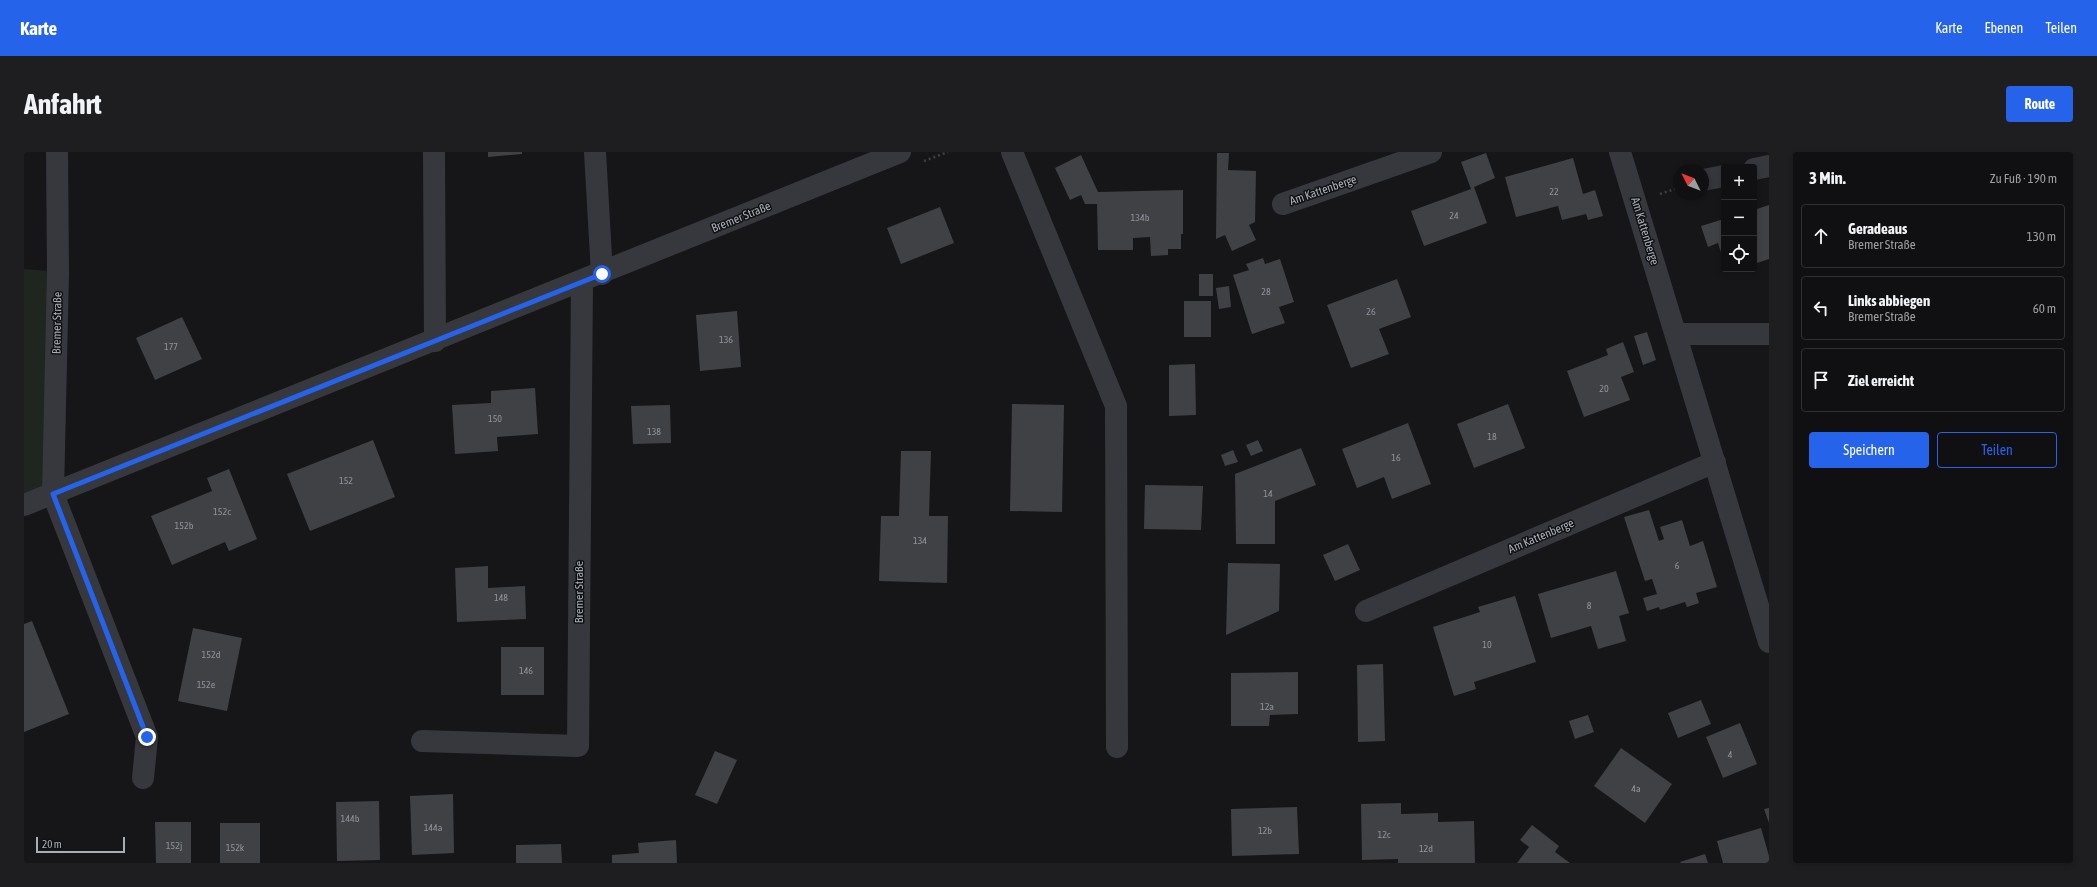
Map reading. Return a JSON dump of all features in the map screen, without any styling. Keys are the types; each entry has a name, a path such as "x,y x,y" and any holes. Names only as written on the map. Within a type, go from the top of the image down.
{"street":[{"name":"Bremer Straße","path":"57,152 58,272 53,494 147,737 143,778"},
{"path":"434,152 435,341"},
{"path":"592,278 595,152"},
{"name":"Bremer Straße","path":"24,505 592,278 900,152"},
{"path":"1012,152 1116,406 1117,747"},
{"name":"Am Kattenberge","path":"1283,204 1431,152"},
{"name":"Am Kattenberge","path":"1620,152 1769,642"},
{"path":"1757,168 1769,166"},
{"path":"1709,179 1721,177"},
{"name":"Bremer Straße","path":"422,741 578,746 592,278"},
{"path":"1676,334 1769,334"},
{"name":"Am Kattenberge","path":"1366,611 1715,462"}],"shaded area":[{"path":"24,269 58,272 53,494 24,505"}],"building":[{"path":"488,152 522,152 522,154 488,157"},
{"path":"1217,153 1229,153 1228,170 1256,171 1255,222 1249,225 1256,240 1232,251 1225,235 1216,239"},
{"path":"1486,153 1495,178 1474,187 1487,223 1424,246 1411,211 1471,189 1461,162"},
{"path":"1081,155 1098,192 1183,190 1183,234 1181,234 1181,249 1168,249 1168,255 1151,256 1150,237 1133,238 1133,250 1098,250 1097,204 1085,204 1081,195 1070,200 1055,168"},
{"path":"1573,158 1583,194 1595,190 1603,216 1588,220 1586,214 1562,220 1558,206 1516,217 1505,177"},
{"path":"1769,205 1769,259 1757,263 1757,236 1757,209"},
{"path":"940,207 954,243 901,264 887,228"},
{"path":"1721,220 1721,252 1718,243 1708,247 1701,226"},
{"path":"1263,258 1265,264 1280,259 1294,302 1279,307 1285,323 1252,334 1233,275 1249,270 1246,264"},
{"path":"1199,274 1213,274 1213,296 1199,296"},
{"path":"1397,279 1411,317 1379,329 1389,354 1351,368 1327,305"},
{"path":"1229,286 1231,307 1219,309 1216,288"},
{"path":"1184,301 1211,301 1211,337 1184,337"},
{"path":"737,311 741,367 700,371 696,315"},
{"path":"182,317 202,359 155,380 136,338"},
{"path":"1647,332 1656,360 1643,365 1634,336"},
{"path":"1623,342 1634,372 1621,377 1630,400 1584,417 1567,371 1608,355 1606,349"},
{"path":"1195,364 1196,415 1169,416 1169,365"},
{"path":"535,388 538,434 497,437 498,451 455,454 452,405 491,403 491,391"},
{"path":"1012,404 1064,405 1062,512 1010,511"},
{"path":"1508,404 1525,448 1474,468 1457,424"},
{"path":"670,405 671,443 633,444 631,406"},
{"path":"1408,423 1431,484 1392,499 1384,477 1357,488 1342,449"},
{"path":"373,440 395,497 310,531 287,474"},
{"path":"1258,440 1263,451 1251,456 1246,445"},
{"path":"1301,448 1316,485 1275,501 1275,544 1236,544 1235,474"},
{"path":"1233,450 1238,462 1225,466 1221,455"},
{"path":"901,451 931,451 929,516 948,516 947,583 879,581 881,516 899,516"},
{"path":"229,469 257,539 229,551 225,542 172,565 151,516 212,491 207,478"},
{"path":"1145,485 1203,486 1201,530 1144,529"},
{"path":"1649,510 1659,541 1664,539 1660,527 1682,520 1690,546 1703,541 1717,587 1696,593 1699,603 1687,607 1685,602 1660,610 1659,607 1647,611 1643,598 1657,594 1652,579 1645,581 1624,517"},
{"path":"1348,544 1360,570 1335,581 1323,555"},
{"path":"1228,563 1280,564 1279,611 1226,635"},
{"path":"488,566 488,588 525,586 526,619 457,622 455,568"},
{"path":"1616,571 1629,613 1619,616 1626,641 1598,649 1591,626 1551,638 1538,594"},
{"path":"1515,596 1536,662 1474,682 1476,689 1454,696 1433,627 1480,612 1478,607"},
{"path":"32,621 69,714 24,732 24,624"},
{"path":"193,628 242,638 227,711 178,701"},
{"path":"501,647 544,647 544,695 501,695"},
{"path":"1383,664 1385,741 1358,742 1357,665"},
{"path":"1298,672 1298,714 1270,715 1269,726 1231,726 1231,673"},
{"path":"1701,700 1711,724 1678,738 1668,713"},
{"path":"1588,715 1594,732 1575,739 1569,721"},
{"path":"1740,723 1757,764 1723,778 1706,737"},
{"path":"1621,748 1672,784 1645,823 1594,786"},
{"path":"715,751 737,760 717,804 695,795"},
{"path":"453,794 454,853 412,855 410,796"},
{"path":"379,801 380,860 337,861 336,802"},
{"path":"1401,803 1401,814 1438,813 1438,822 1474,821 1475,863 1398,863 1398,859 1362,860 1361,804"},
{"path":"1297,807 1299,854 1232,856 1231,809"},
{"path":"1769,808 1769,823 1764,809"},
{"path":"155,822 191,822 191,863 156,863"},
{"path":"220,823 260,823 260,863 220,863"},
{"path":"1532,825 1559,846 1555,852 1570,863 1517,863 1529,847 1520,840"},
{"path":"1761,828 1769,856 1769,863 1723,863 1717,841"},
{"path":"676,840 677,863 612,863 612,855 639,853 638,843"},
{"path":"561,844 562,863 516,863 516,845"},
{"path":"1705,854 1708,863 1680,862"}],"route":[{"path":"147,737 53,494 602,274"}]}
